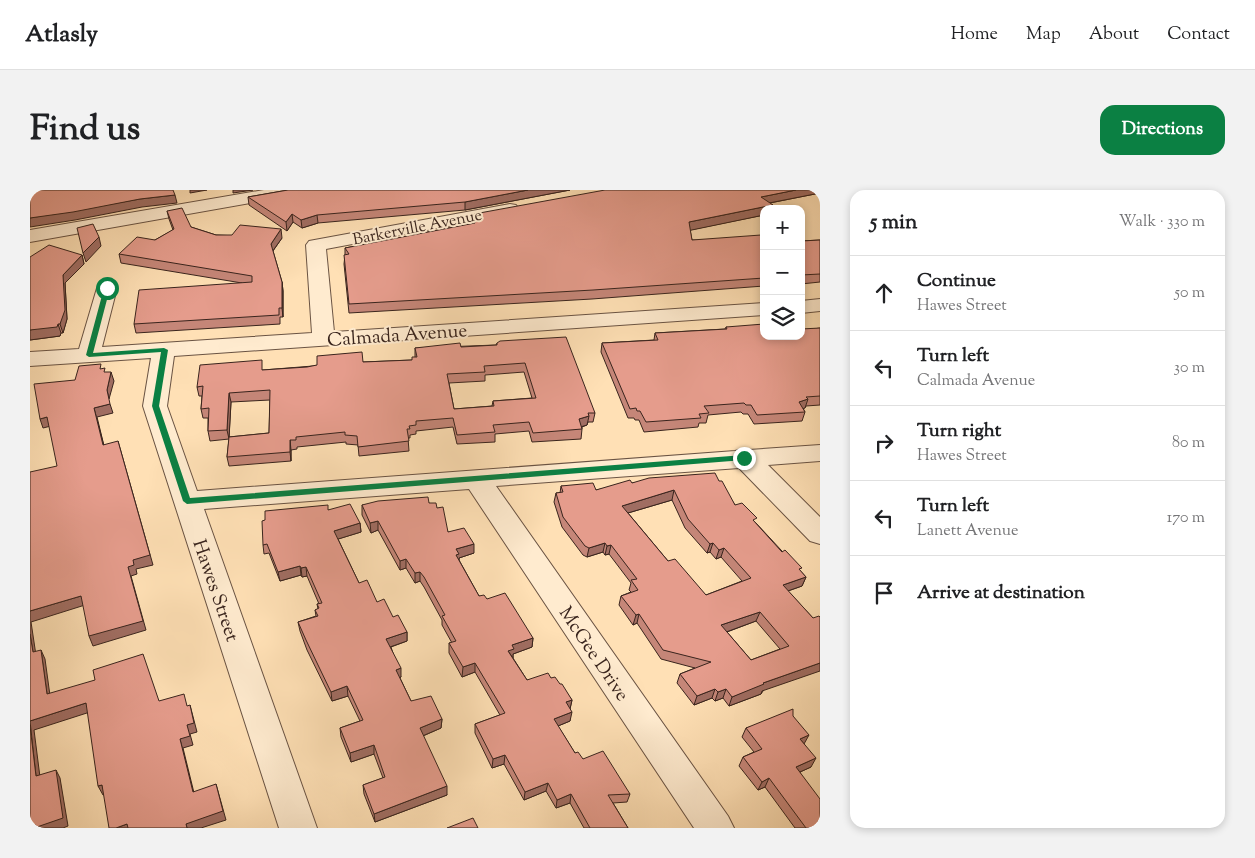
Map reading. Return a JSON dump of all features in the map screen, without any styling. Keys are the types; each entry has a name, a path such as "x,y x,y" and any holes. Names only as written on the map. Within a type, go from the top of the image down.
{"street":[{"path":"30,236 294,190"},
{"name":"Barkerville Avenue","path":"324,339 316,245 531,205"},
{"path":"89,355 107,288"},
{"path":"805,307 820,305"},
{"name":"Calmada Avenue","path":"30,359 760,309"},
{"name":"Hawes Street","path":"164,350 155,406 298,828"},
{"path":"187,501 820,453"},
{"path":"744,458 820,534"},
{"name":"McGee Drive","path":"476,478 714,828"}],"building":[{"path":"30,190 173,190 175,195 140,199 30,218"},
{"path":"288,190 528,190 465,202 317,215 301,220 292,214 286,222 248,197"},
{"path":"605,190 796,190 761,197 773,205 760,205 760,208 689,222 692,240 760,235 760,278 349,304 344,255 349,254 345,248 475,223 474,214"},
{"path":"182,208 191,227 216,235 232,235 240,225 281,229 271,244 282,282 282,308 279,308 279,315 134,324 139,290 252,282 252,276 119,254 137,237 155,240 174,229 167,211"},
{"path":"93,224 99,237 83,253 77,228"},
{"path":"820,240 820,274 805,275 805,241"},
{"path":"49,245 82,255 63,275 65,310 60,324 57,327 30,330 30,257"},
{"path":"760,324 760,340 805,340 805,329 820,328 820,396 806,397 808,399 799,402 805,412 757,415 751,405 744,403 704,406 709,413 699,414 701,418 646,422 640,411 637,411 636,408 630,409 602,343 658,340 655,333 727,329 726,327"},
{"path":"566,337 595,413 588,413 589,416 579,419 582,429 533,433 529,422 493,425 495,432 457,435 453,418 416,421 416,425 409,426 410,429 407,429 409,441 358,447 357,436 345,435 345,432 296,437 296,440 290,440 290,452 227,457 229,437 269,433 270,390 229,393 227,430 208,431 209,408 201,409 203,386 197,387 200,365 262,360 262,370 307,367 317,365 317,356 362,352 363,362 412,360 412,357 417,357 415,348 460,343 461,347 497,345 500,341","holes":["525,363 536,398 493,401 494,406 454,409 447,374 485,372 484,366"]},
{"path":"101,364 100,369 105,368 104,372 111,372 107,390 110,404 94,408 103,445 118,441 150,555 133,560 134,565 128,567 143,621 89,636 81,596 30,611 30,472 57,466 47,417 40,419 34,384 75,380 79,366"},
{"path":"715,473 719,481 722,481 735,505 742,503 757,518 753,520 782,552 785,550 802,568 799,569 806,577 783,585 813,618 820,617 820,663 763,683 732,697 726,689 718,692 715,689 697,696 680,674 711,662 663,650 639,614 636,615 621,596 638,590 631,580 637,579 611,545 607,546 605,543 589,548 585,546 563,517 556,493 563,492 561,486 593,483 596,490 630,480 632,483 649,478","holes":["674,490 688,519 710,544 713,543 719,550 724,548 751,578 706,595 675,559 668,561 622,506","760,612 789,646 751,660 721,625"]},
{"path":"428,497 429,503 436,503 437,508 443,507 448,532 464,528 474,544 456,549 459,554 456,555 479,596 484,595 487,599 505,593 533,638 512,645 514,649 508,651 527,680 548,673 551,678 555,677 562,684 572,700 566,702 572,712 554,719 575,753 578,752 583,759 603,751 630,794 608,795 628,828 590,828 571,794 557,800 548,783 525,792 505,755 493,759 475,724 505,713 475,663 463,667 449,643 456,641 442,616 445,615 424,577 420,572 415,573 406,559 400,561 378,521 370,523 362,505 378,501"},
{"path":"350,504 360,523 334,531 359,583 367,580 377,602 384,599 393,617 398,615 407,632 386,639 401,668 396,670 411,701 431,696 442,719 420,728 447,786 374,814 363,785 385,777 374,745 350,753 340,728 363,720 347,686 331,692 298,622 318,616 315,610 319,608 317,604 322,603 306,567 301,568 300,566 278,572 267,544 263,545 262,521 265,520 265,511 328,505 328,510"},
{"path":"30,634 33,652 41,650 47,694 95,680 93,670 143,654 159,701 184,694 187,706 190,705 194,723 187,725 190,736 180,739 193,792 216,784 223,811 186,824 187,828 128,828 127,824 116,828 109,828 102,785 98,786 86,703 30,721"},
{"path":"793,709 793,716 809,735 800,739 816,758 796,767 820,799 820,828 806,828 769,778 762,782 743,757 762,749 746,728"},
{"path":"30,726 36,776 56,770 63,818 34,828 30,828"},
{"path":"473,818 478,828 447,828"}],"route":[{"path":"107,288 89,355 164,350 155,406 187,501 744,458"}]}
